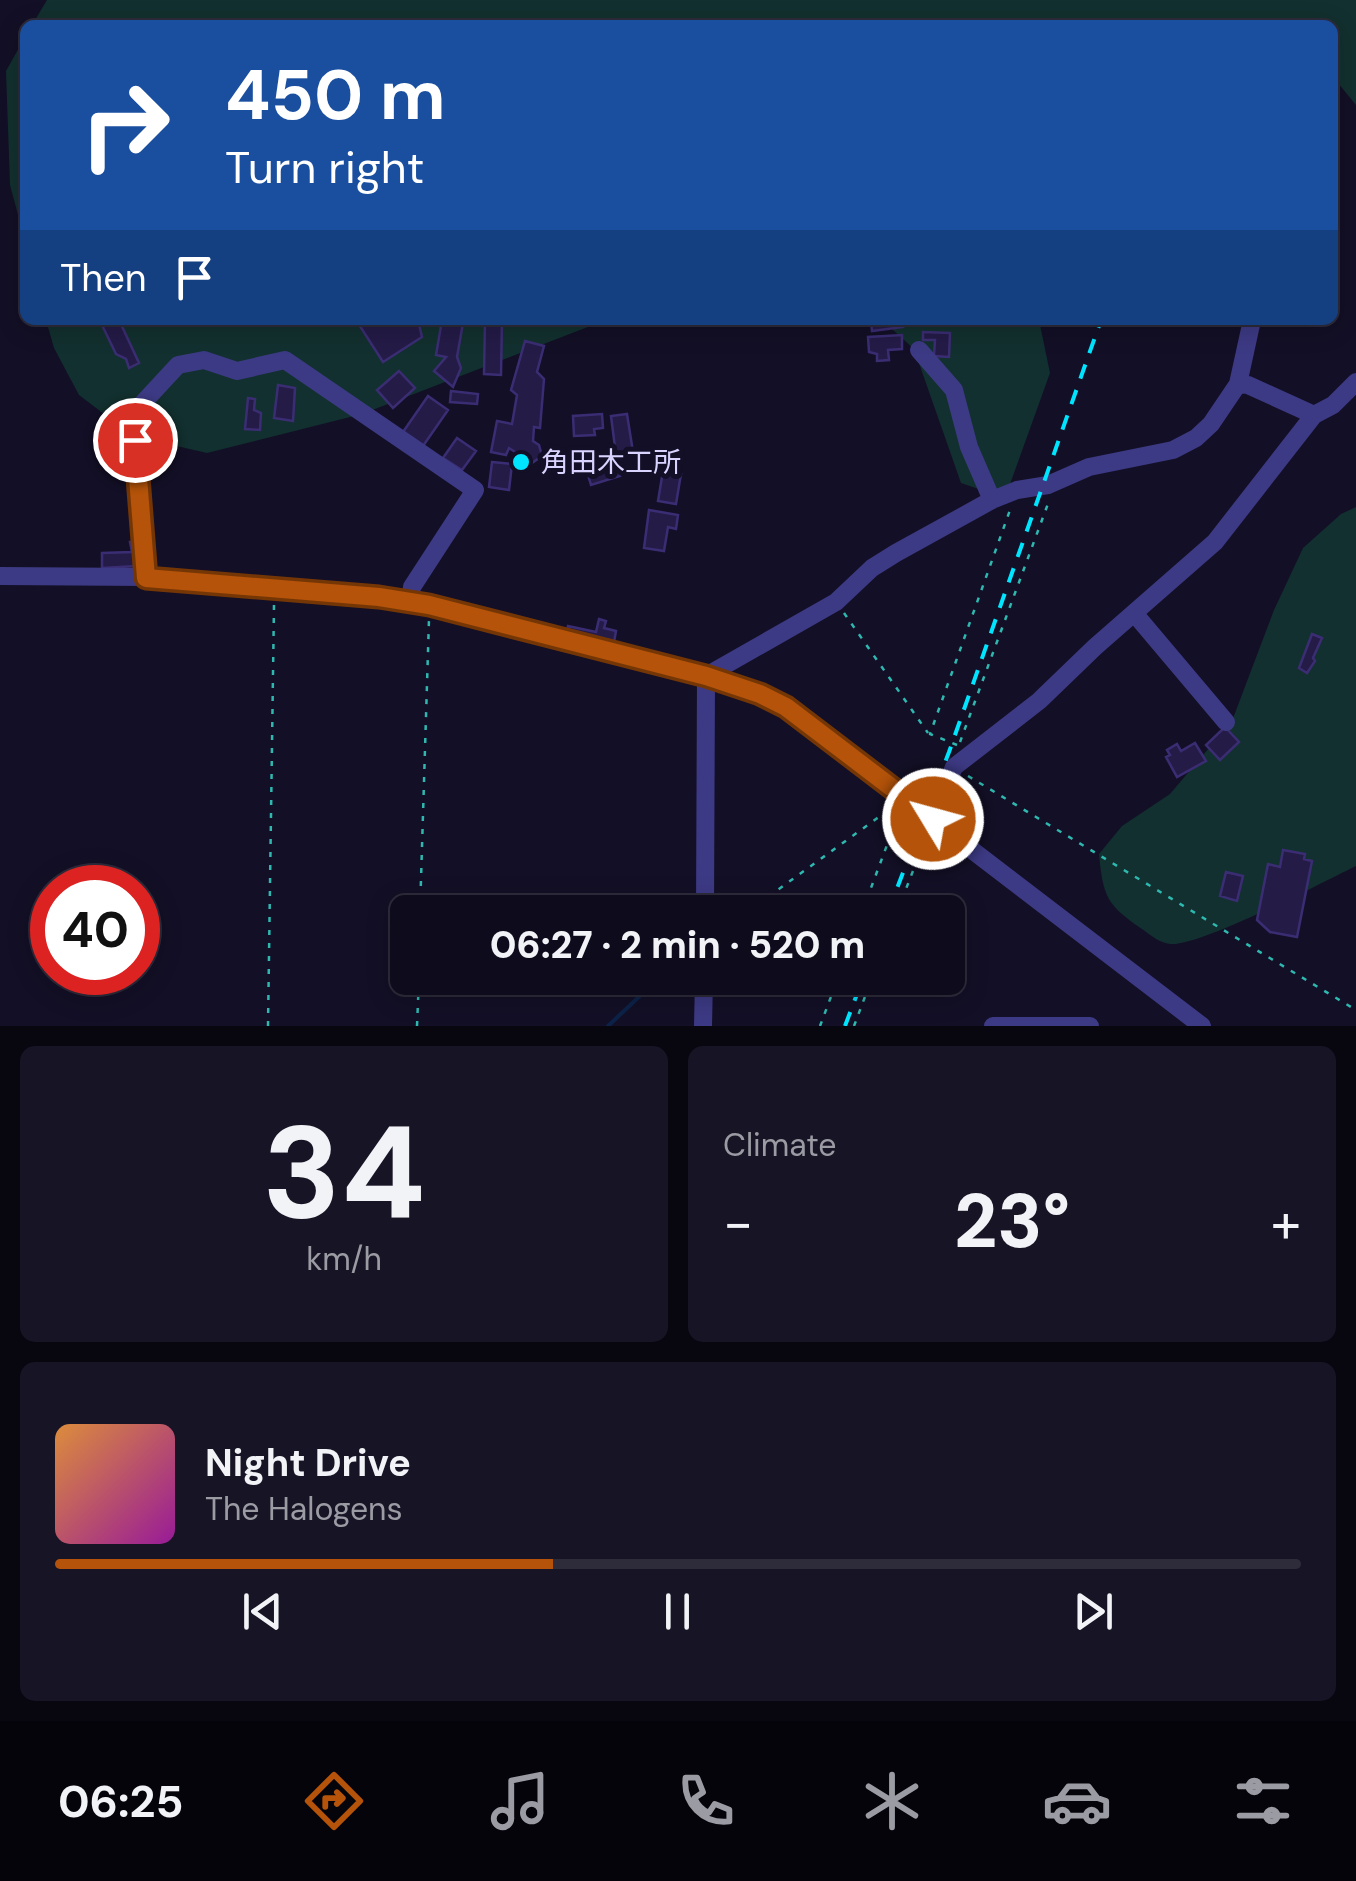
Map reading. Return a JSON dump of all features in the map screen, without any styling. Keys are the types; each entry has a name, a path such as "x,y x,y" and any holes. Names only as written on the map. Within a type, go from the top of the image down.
{"street":[{"path":"706,676 836,602 872,568 992,500 1089,468 1173,450 1196,438 1211,424 1238,384 1251,325"},
{"path":"920,350 954,390 969,447 992,500"},
{"path":"146,578 135,440 140,406 178,365 204,360 236,370 285,360 475,490 412,587 410,602"},
{"path":"933,819 954,767 1039,701 1215,542 1314,414 1333,405 1356,382"},
{"path":"1238,384 1314,414"},
{"path":"0,576 146,578 410,602 706,676 760,694 786,707 1202,1026"},
{"path":"1134,613 1226,722"},
{"path":"705,895 706,676"},
{"path":"703,1026 704,995"},
{"path":"993,1026 1090,1026"}],"path":[{"path":"1056,482 954,767 1356,1010"},
{"path":"930,734 1017,490"},
{"path":"268,1026 274,588"},
{"path":"836,602 930,734 959,746"},
{"path":"420,895 429,605"},
{"path":"771,895 883,814 902,808 869,895"},
{"path":"904,895 933,819"},
{"path":"417,1026 418,995"},
{"path":"820,1026 832,995"},
{"path":"854,1026 866,995"}],"green space":[{"path":"47,0 1356,0 1356,105 1338,83 1338,20 35,20"},
{"path":"20,46 20,222 10,185 6,71"},
{"path":"47,325 593,325 362,414 207,453 133,436 79,395 54,348"},
{"path":"888,325 1040,325 1050,373 1005,498 961,483 914,349"},
{"path":"1356,507 1356,866 1207,935 1185,942 1163,942 1114,906 1102,880 1099,854 1122,826 1170,794 1232,721 1274,610 1303,548 1341,514"}],"building":[{"path":"102,325 121,325 139,363 129,368 126,359 116,354"},
{"path":"359,325 419,325 422,337 383,362"},
{"path":"441,325 463,325 457,357 461,368 453,387 434,371 446,357 436,355"},
{"path":"485,325 502,325 501,375 484,374"},
{"path":"871,325 903,325 903,327 872,331"},
{"path":"923,332 950,333 949,357 934,356 935,340 923,340"},
{"path":"902,335 902,349 888,350 889,360 877,361 877,354 869,352 868,337"},
{"path":"525,341 544,346 537,372 544,379 540,428 534,427 533,441 539,445 542,456 532,463 509,448 506,455 491,452 497,421 512,424 517,395 511,390"},
{"path":"399,371 415,388 393,408 377,390"},
{"path":"278,385 295,388 293,421 274,418"},
{"path":"451,391 478,394 477,404 450,402"},
{"path":"428,396 448,410 423,446 403,432"},
{"path":"248,398 255,399 254,410 261,413 260,430 245,429"},
{"path":"602,414 603,428 594,429 595,435 574,436 573,416"},
{"path":"627,414 633,452 616,455 611,416"},
{"path":"125,420 128,436 108,438 104,422"},
{"path":"457,438 476,451 462,470 443,458"},
{"path":"614,456 620,476 591,485 585,465"},
{"path":"492,462 512,464 509,490 489,487"},
{"path":"663,471 681,474 676,504 658,501"},
{"path":"649,510 678,515 676,529 668,527 664,551 644,548"},
{"path":"130,542 137,542 137,566 102,568 102,553 132,552"},
{"path":"599,619 606,621 604,628 616,631 613,648 566,637 568,626 596,632"},
{"path":"1312,634 1322,638 1307,673 1299,668"},
{"path":"1225,727 1239,742 1220,760 1206,745"},
{"path":"1195,743 1206,761 1177,777 1166,757 1170,755 1167,750 1177,744 1181,751"},
{"path":"1283,850 1305,854 1304,859 1312,861 1297,937 1270,932 1257,920 1268,864 1280,867"},
{"path":"1226,872 1243,876 1237,901 1220,896"}],"waterway":[{"path":"608,1026 641,995"}],"railway":[{"path":"894,895 1099,325"},
{"path":"845,1026 857,995"}],"place":[{"name":"角田木工所","path":"521,462"}],"route":[{"path":"135,440 146,578 379,597 429,605 706,676 786,707 933,819"}]}
